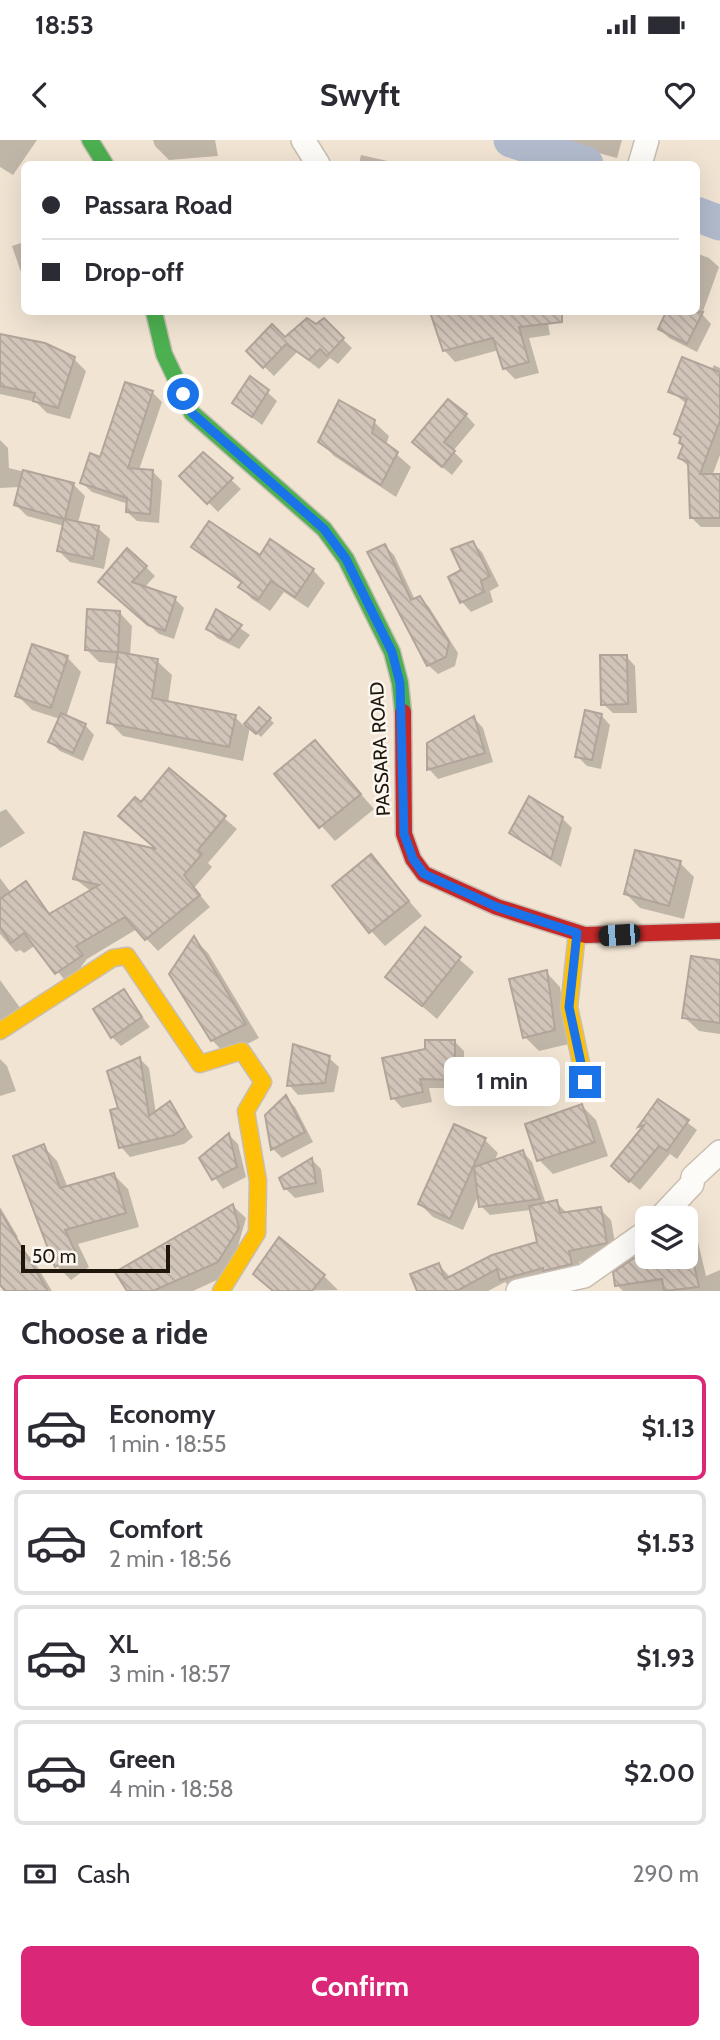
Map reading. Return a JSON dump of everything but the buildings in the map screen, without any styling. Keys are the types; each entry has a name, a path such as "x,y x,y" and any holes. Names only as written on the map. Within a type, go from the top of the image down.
{"main road":[{"path":"90,140 103,161"},
{"name":"PASSARA ROAD","path":"155,315 164,354 192,413 324,529 346,559 392,652 400,683 403,716 404,834 413,859 424,874 497,907 577,933 598,937 720,931"},
{"path":"577,933 569,1007 585,1082"},
{"path":"0,1031 113,958 127,956 194,1059 200,1064 243,1052 262,1082 246,1111 258,1181 257,1233 221,1291"}],"street":[{"path":"303,140 316,161"},
{"path":"671,1206 692,1184 693,1177 720,1152"},
{"path":"518,1291 557,1286 584,1276 635,1240"}],"waterway":[{"path":"511,140 577,161"},
{"path":"700,216 720,223"}],"traffic: fast":[{"path":"90,140 103,161"},
{"path":"155,315 164,354 192,413 324,529 346,559 392,652 400,683 403,712"}],"traffic: slow":[{"path":"577,933 569,1007 585,1082"},
{"path":"0,1031 113,958 127,956 200,1064 242,1051 263,1082 246,1111 258,1181 257,1233 221,1291"}],"traffic: jam":[{"path":"403,712 404,834 413,859 424,874 497,907 585,935 720,931"}],"route":[{"path":"183,394 192,413 246,463 304,510 324,529 346,559 392,652 400,683 403,716 404,834 413,859 424,874 497,907 577,933 569,1007 585,1082"}]}
